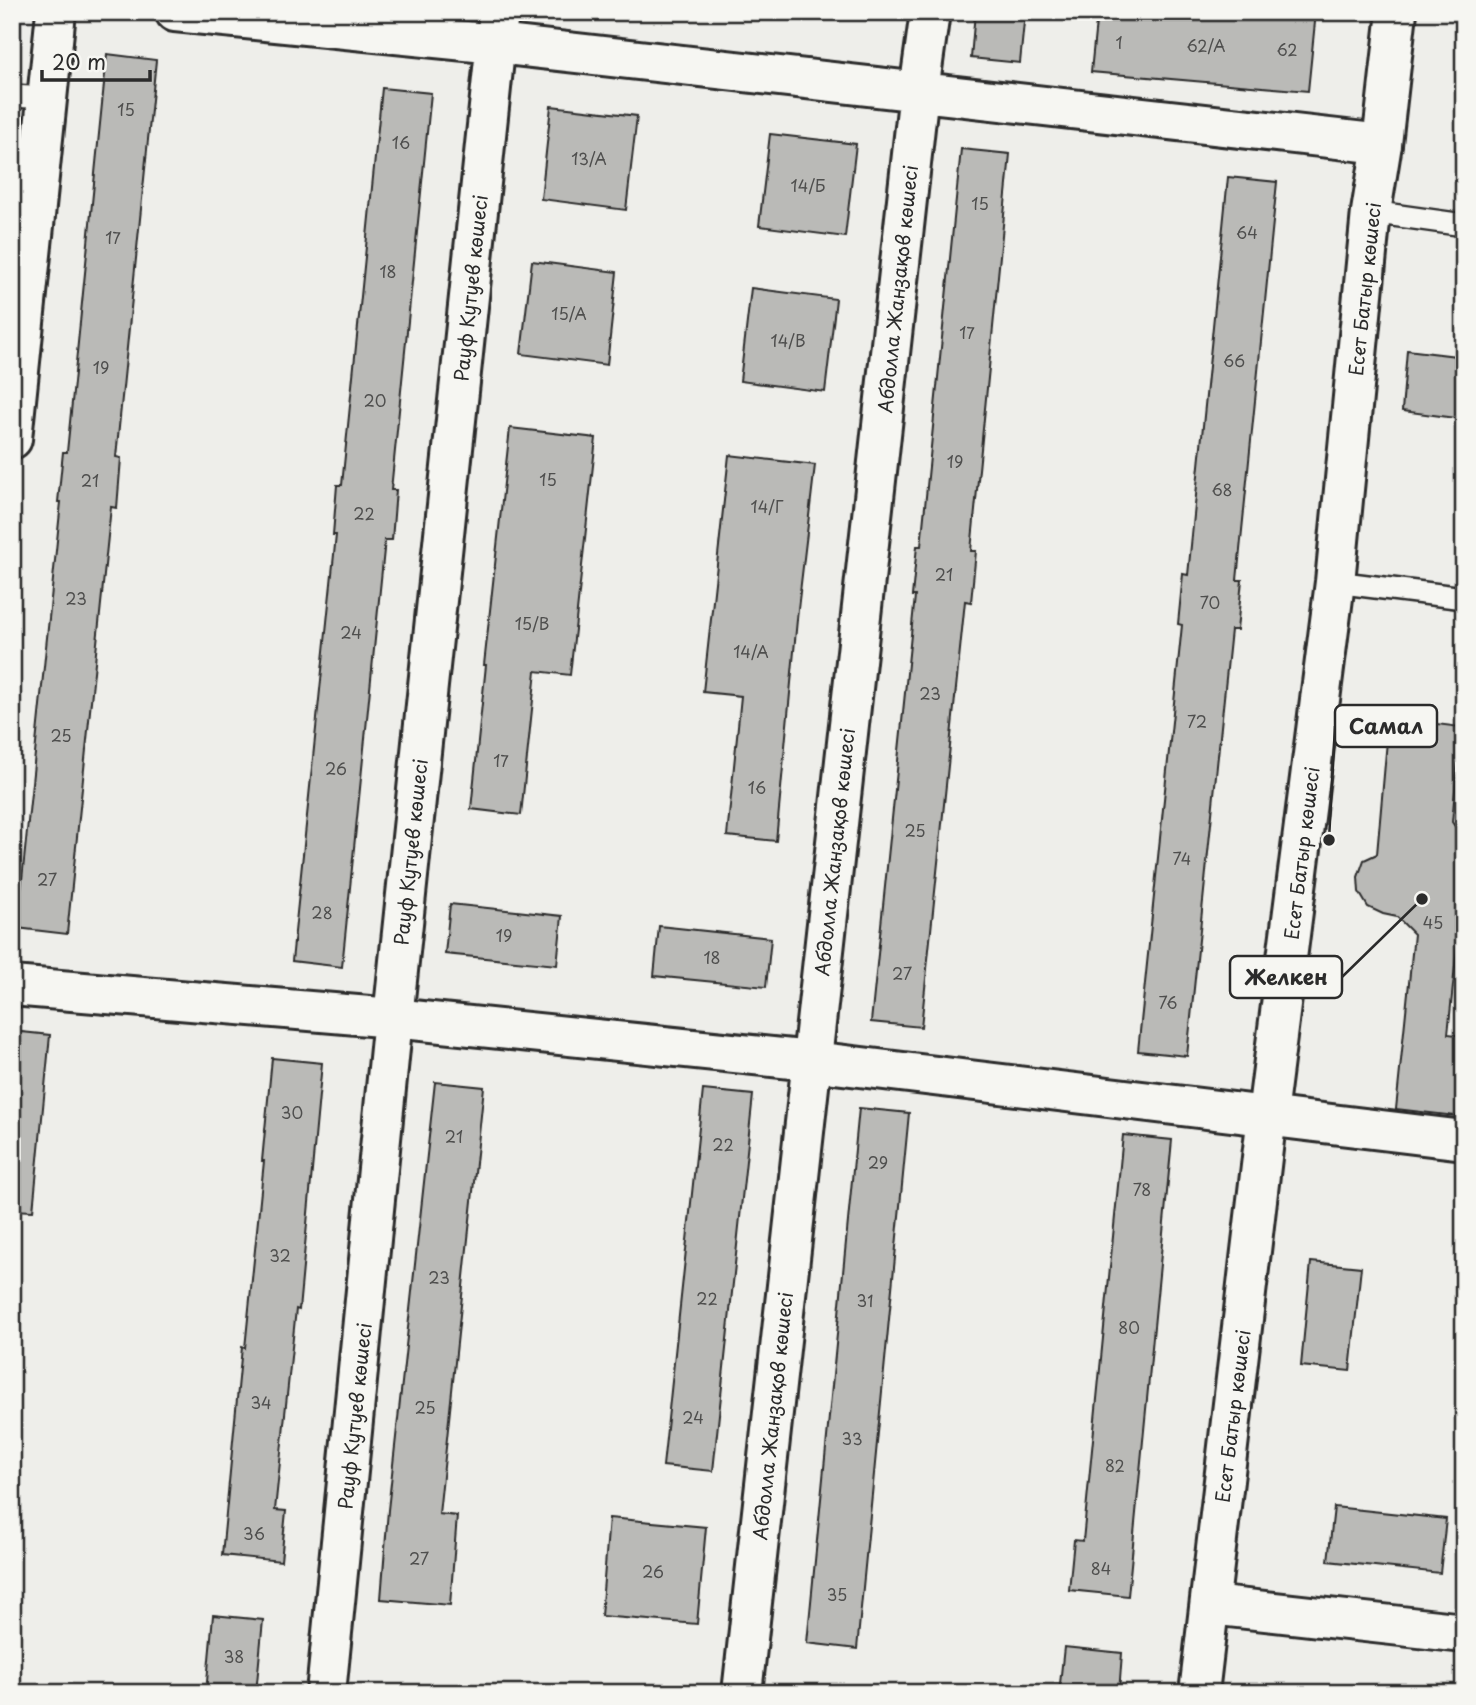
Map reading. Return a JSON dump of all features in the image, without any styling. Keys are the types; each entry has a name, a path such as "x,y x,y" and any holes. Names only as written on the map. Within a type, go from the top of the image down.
{"street":[{"path":"12,439 30,97 56,12"},
{"path":"176,12 497,28 919,91 1382,144"},
{"name":"Абдолла Жанзақов көшесі","path":"742,1693 919,91 930,12"},
{"name":"Есет Батыр көшесі","path":"1199,1693 1267,1115 1335,582 1371,212 1382,144 1397,12"},
{"name":"Рауф Кутуев көшесі","path":"326,1693 393,1018 497,28"},
{"path":"12,986 393,1018 811,1061 1464,1140"},
{"path":"1210,1605 1464,1633"}],"lane":[{"path":"1371,212 1464,225"},
{"path":"1335,582 1464,598"}],"building":[{"path":"975,12 1025,12 1020,63 971,58"},
{"path":"1097,12 1316,12 1308,91 1091,72"},
{"path":"107,54 156,60 116,457 121,458 117,508 111,507 67,934 17,928 61,502 58,502 63,452 67,452"},
{"path":"382,88 431,93 391,490 396,490 392,540 385,540 342,967 292,961 336,535 333,535 337,485 342,485"},
{"path":"551,106 637,116 626,210 541,199"},
{"path":"770,134 856,144 845,237 759,226"},
{"path":"961,149 1010,154 971,551 976,551 971,602 965,601 921,1027 871,1022 915,596 912,596 917,546 921,546"},
{"path":"1228,177 1277,182 1237,580 1242,580 1237,630 1231,630 1187,1056 1138,1051 1182,625 1178,624 1183,574 1188,575"},
{"path":"532,261 617,272 607,365 521,354"},
{"path":"751,288 836,299 825,392 740,381"},
{"path":"1407,350 1464,357 1464,419 1402,411"},
{"path":"510,428 596,438 570,675 536,671 521,815 471,809"},
{"path":"729,455 815,465 776,841 727,836 741,696 703,692"},
{"path":"1389,718 1461,727 1452,822 1464,839 1464,947 1457,947 1448,1034 1464,1036 1464,1117 1396,1109 1414,934 1397,917 1368,907 1359,892 1358,877 1364,860 1377,854"},
{"path":"450,904 562,916 557,965 445,954"},
{"path":"659,926 771,938 766,987 654,976"},
{"path":"12,1031 50,1035 33,1211 12,1210"},
{"path":"272,1058 322,1063 299,1310 296,1309 275,1510 286,1511 281,1561 222,1555 242,1347 245,1348 264,1161"},
{"path":"435,1082 484,1087 439,1514 457,1516 450,1605 381,1599 388,1510"},
{"path":"703,1090 753,1095 713,1471 663,1466"},
{"path":"859,1108 909,1113 857,1649 807,1643"},
{"path":"1123,1135 1172,1140 1128,1596 1069,1590 1074,1540 1083,1541"},
{"path":"1311,1262 1361,1267 1350,1371 1301,1366"},
{"path":"1334,1507 1446,1519 1440,1573 1328,1561"},
{"path":"609,1518 706,1527 697,1624 601,1616"},
{"path":"213,1615 263,1620 256,1693 206,1693"},
{"path":"1064,1647 1122,1653 1119,1693 1059,1693"}],"place":[{"name":"Самал","path":"1329,840"},
{"name":"Желкен","path":"1422,899"}]}
